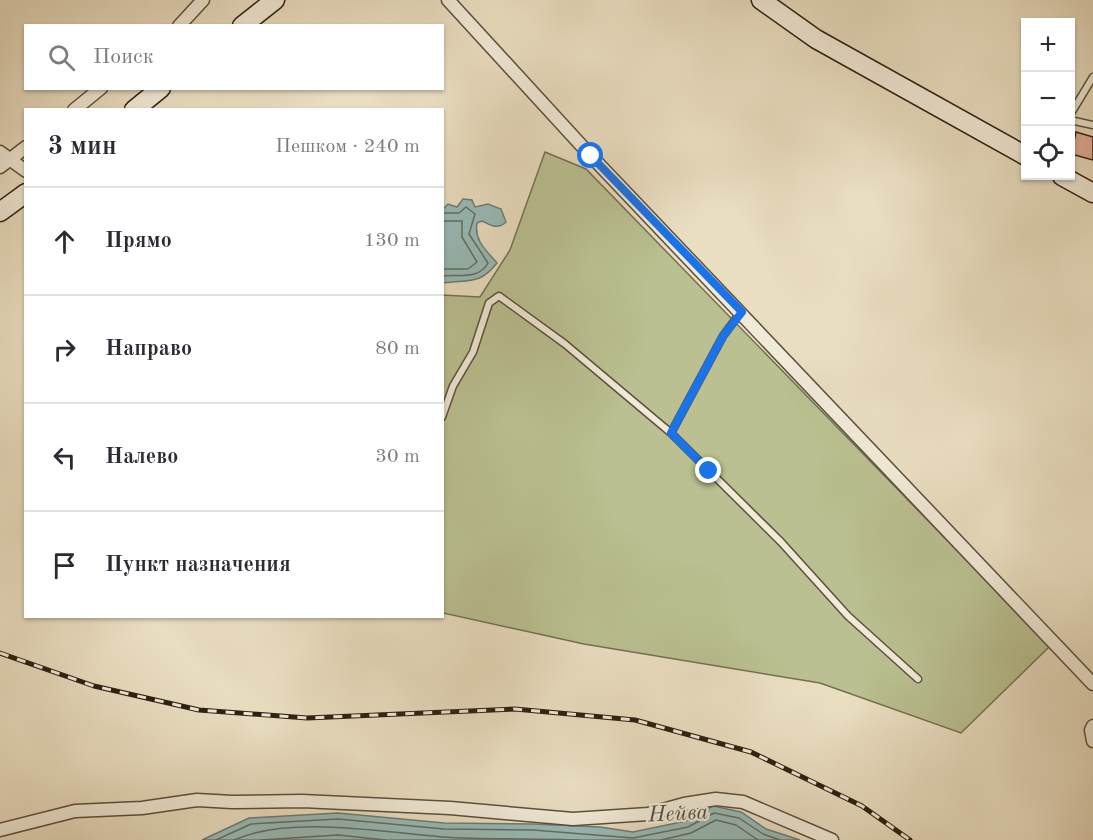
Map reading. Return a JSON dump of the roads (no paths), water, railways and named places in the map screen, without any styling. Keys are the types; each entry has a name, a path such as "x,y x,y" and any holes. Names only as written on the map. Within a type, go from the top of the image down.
{"street":[{"path":"181,24 202,0"},
{"path":"245,24 275,0"},
{"path":"448,0 591,156 742,312 1093,684"},
{"path":"761,0 816,39 1021,153"},
{"path":"76,108 99,90"},
{"path":"136,108 159,90"},
{"path":"0,167 5,155 24,148"},
{"path":"5,155 24,169"},
{"path":"1069,180 1093,193"},
{"path":"0,212 24,194"},
{"path":"1093,726 1091,730 1093,741"},
{"path":"0,830 75,811 142,808 196,800 303,801 427,807 573,819 648,814 684,804 716,799 743,802 832,840"}],"lane":[{"path":"1075,104 1093,77"},
{"path":"1075,121 1093,125"},
{"path":"444,411 453,386 472,351 489,303 499,296 565,344 671,433 781,542 848,616 918,679"},
{"path":"671,433 723,336 742,312"}],"water":[{"path":"463,199 472,200 475,207 488,204 501,209 506,222 500,226 482,221 477,223 479,240 497,263 491,270 473,280 444,283 444,208 448,204 457,207"},
{"path":"713,806 741,812 766,829 800,840 202,840 249,818 338,813 444,823 600,827 633,832 686,821"}],"railway":[{"path":"0,653 94,686 199,710 307,718 515,709 635,720 751,752 862,806 910,840"}],"water label":[{"name":"Нейва","path":"678,812"}]}
